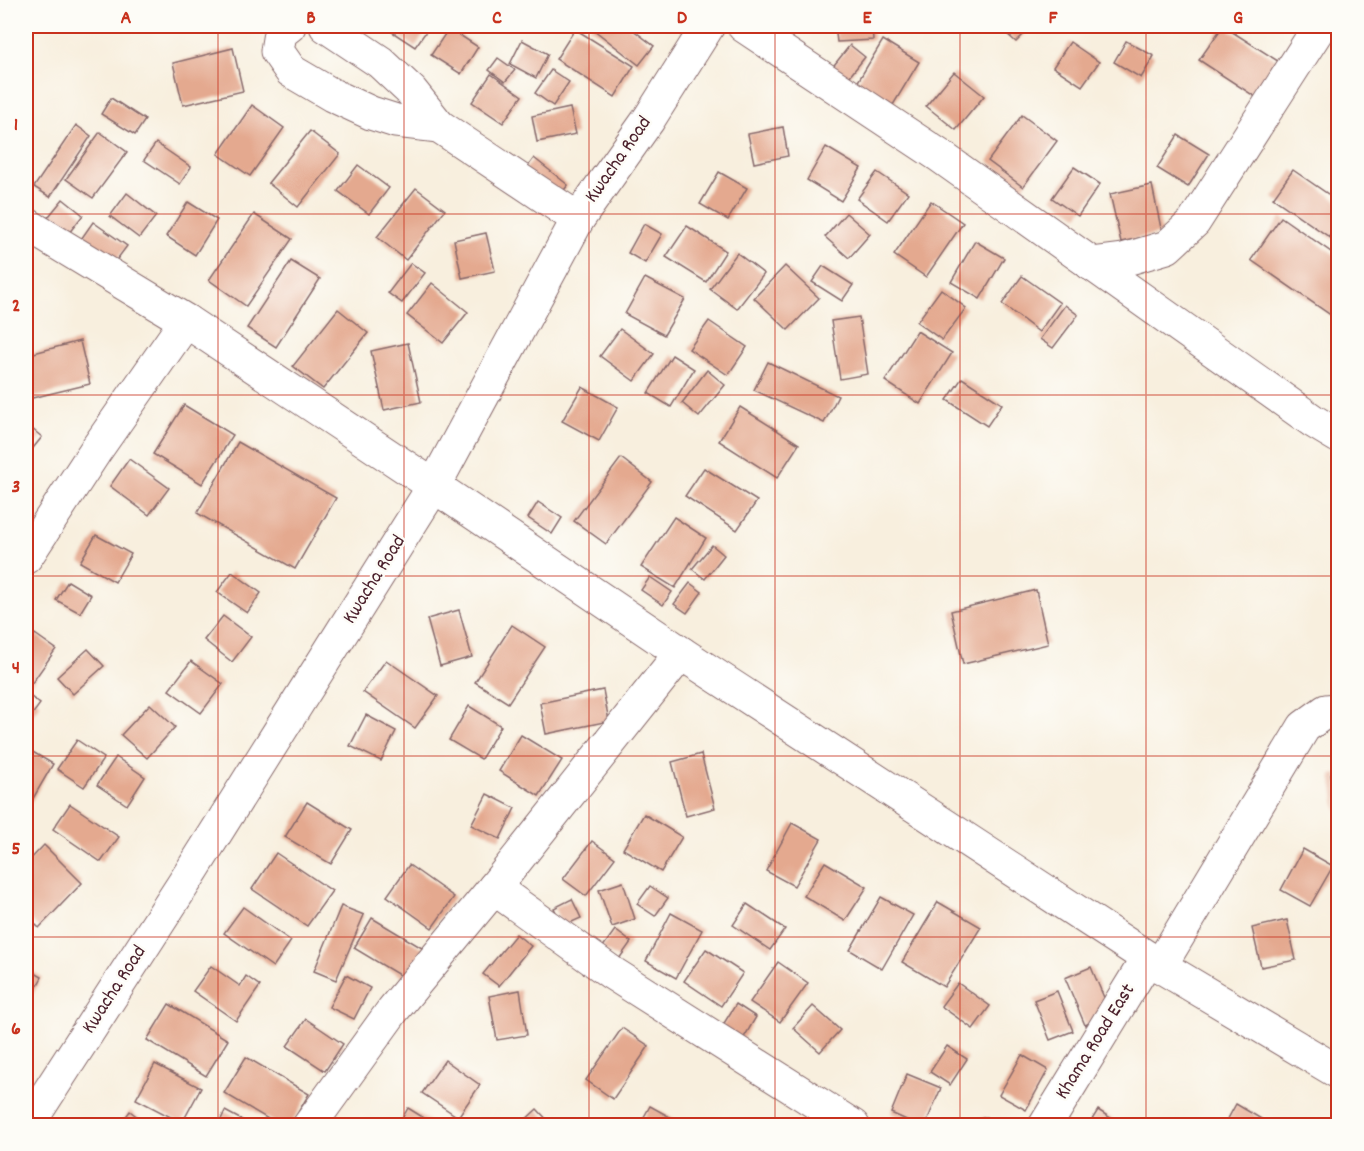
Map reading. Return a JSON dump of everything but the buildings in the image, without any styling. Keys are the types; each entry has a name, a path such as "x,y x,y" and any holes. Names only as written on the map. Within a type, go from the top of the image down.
{"street":[{"path":"289,26 280,33 278,51 291,71 332,95 371,113 396,122 439,126"},
{"path":"326,26 380,62 411,91 439,126 578,219"},
{"name":"Kwacha Road","path":"27,1125 188,876 434,486 578,219 649,119 708,26"},
{"path":"744,26 940,156 1312,421 1338,436"},
{"path":"1091,264 1123,260 1167,247 1194,222 1320,26"},
{"path":"26,224 186,321 681,653 1154,962 1338,1072"},
{"path":"26,557 96,450 186,321"},
{"path":"309,1125 393,1010 494,888 681,653"},
{"name":"Khama Road East","path":"1044,1125 1154,962 1304,727 1326,711 1338,710"},
{"path":"494,888 612,973 853,1125"}]}
